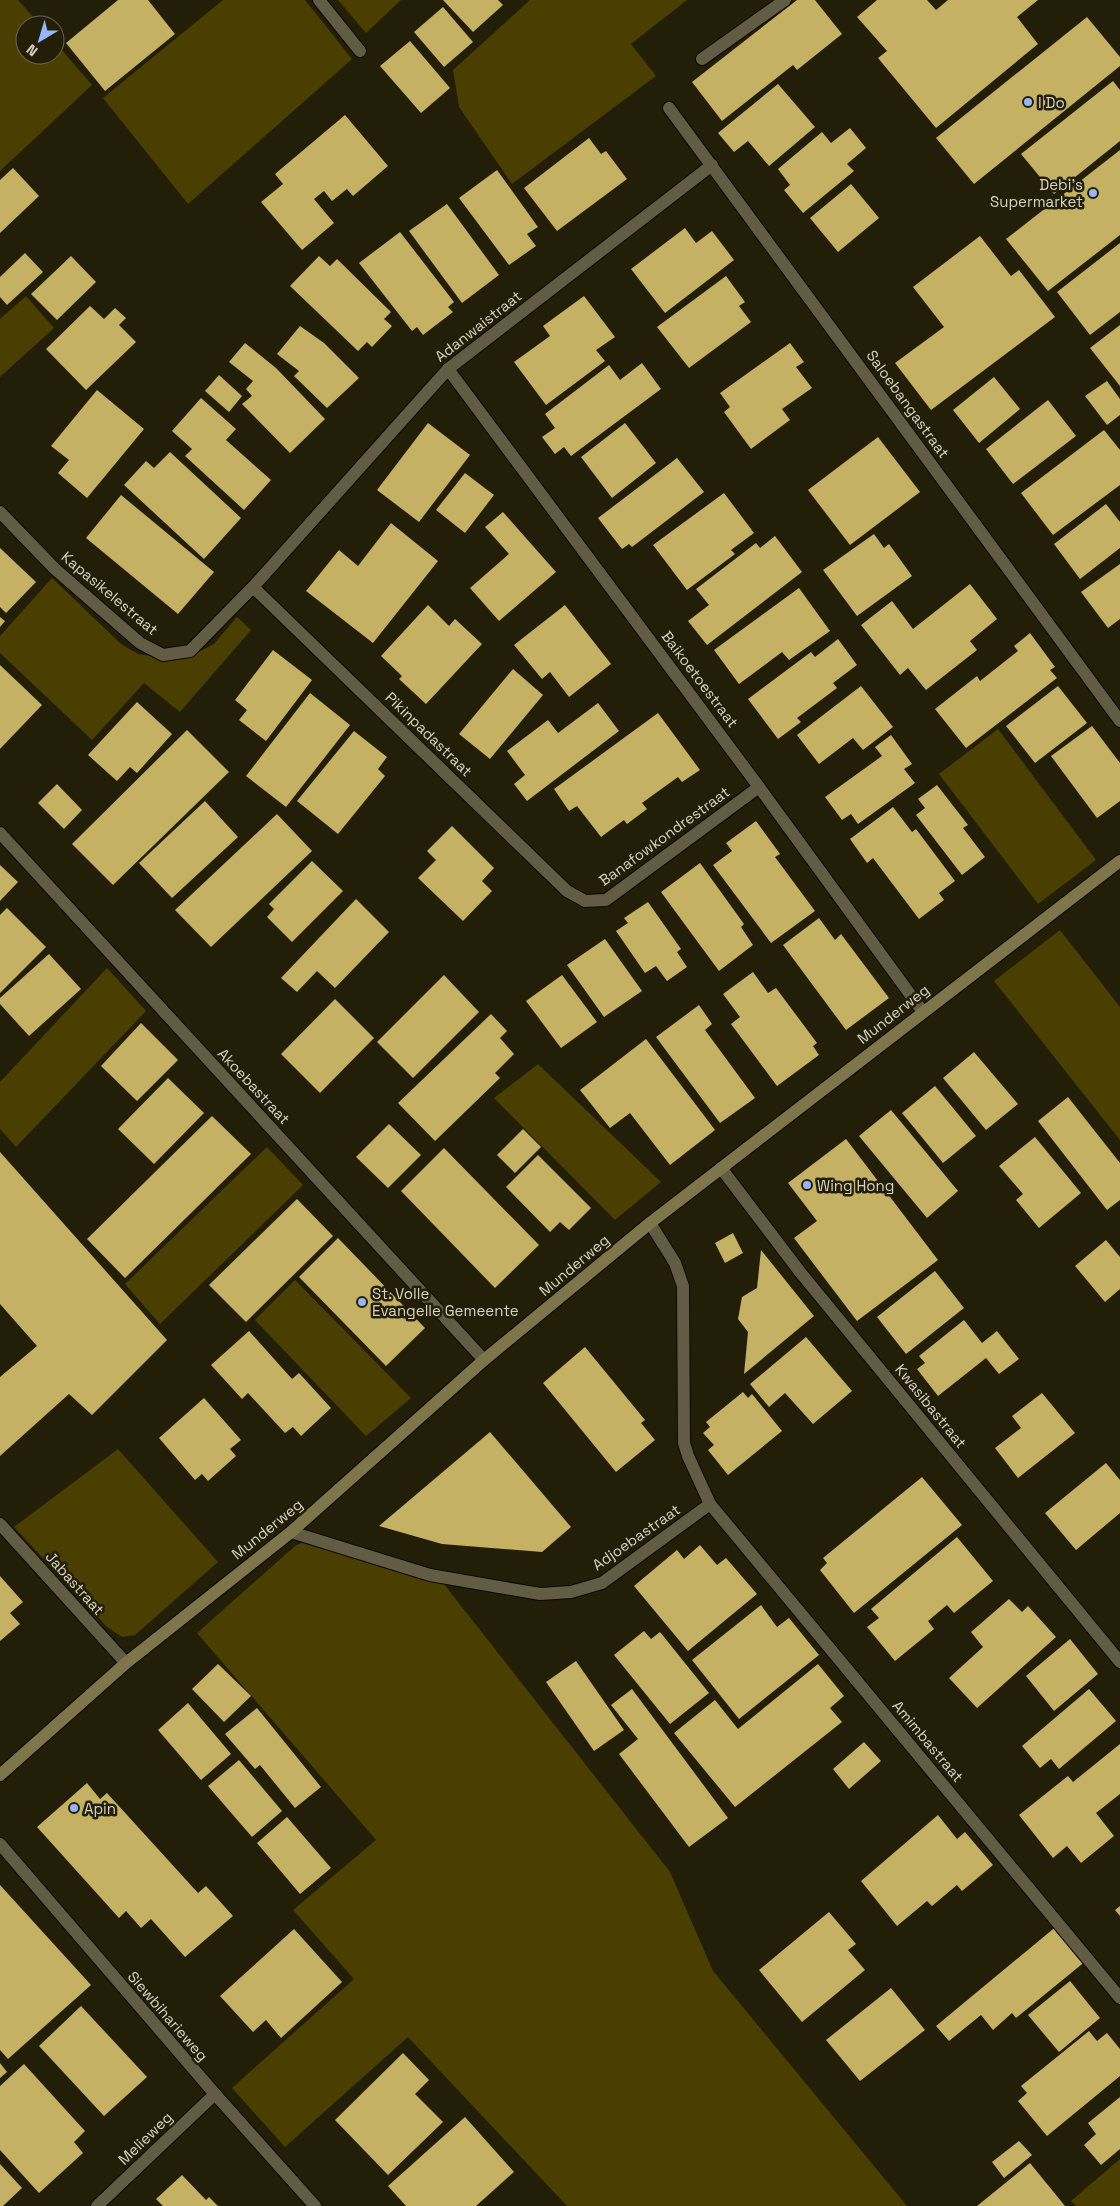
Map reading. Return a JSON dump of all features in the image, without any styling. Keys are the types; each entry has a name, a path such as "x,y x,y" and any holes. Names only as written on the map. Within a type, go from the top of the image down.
{"street":[{"path":"319,0 360,51"},
{"path":"702,59 785,0"},
{"name":"Saloebangastraat","path":"669,108 1120,721"},
{"name":"Adanwaistraat","path":"253,587 448,369 712,166"},
{"name":"Baikoetoestraat","path":"448,369 759,786 923,1012"},
{"name":"Kapasikelestraat","path":"0,512 62,575 140,644 163,654 190,651 253,587"},
{"name":"Pikinpadastraat","path":"253,587 566,891 585,901"},
{"name":"Banafowkondrestraat","path":"585,901 606,900 759,786"},
{"name":"Akoebastraat","path":"0,833 484,1360"},
{"name":"Munderweg","path":"0,1775 126,1663 291,1532 484,1360 650,1223 1120,861"},
{"name":"Kwasibastraat","path":"721,1168 800,1272 1120,1662"},
{"path":"650,1223 675,1263 683,1286 684,1443 710,1504"},
{"name":"Adjoebastraat","path":"291,1532 430,1575 540,1594 571,1592 602,1583 710,1504"},
{"name":"Amimbastraat","path":"710,1504 1120,1998"},
{"name":"Jabastraat","path":"0,1524 126,1663"},
{"name":"Siewbiharieweg","path":"0,1844 215,2094 315,2206"},
{"name":"Melieweg","path":"97,2206 215,2094"}],"shaded area":[{"path":"0,0 18,0 31,15 15,15 15,65 65,65 65,54 92,85 0,171"},
{"path":"223,0 305,0 352,59 188,204 103,98"},
{"path":"338,0 401,0 366,33"},
{"path":"530,0 687,0 631,44 656,76 512,184 459,107 453,70"},
{"path":"26,296 54,328 0,377 0,319"},
{"path":"52,578 121,644 138,654 156,657 196,653 214,644 237,617 251,630 180,712 144,683 92,740 0,653 0,636"},
{"path":"998,729 1096,860 1038,904 939,774"},
{"path":"1060,930 1120,1007 1120,1140 994,981"},
{"path":"107,968 146,1011 16,1147 0,1129 0,1082"},
{"path":"538,1064 661,1182 615,1220 494,1098"},
{"path":"267,1147 303,1185 160,1324 125,1284"},
{"path":"295,1280 411,1398 366,1436 255,1320"},
{"path":"118,1449 218,1562 135,1635 122,1637 106,1626 14,1527"},
{"path":"310,1539 436,1574 670,1872 713,1971 907,2206 567,2206 408,2037 285,2147 232,2088 354,1979 293,1910 376,1840 197,1633 295,1546"},
{"path":"1120,2159 1120,2206 1076,2206 1071,2201"}],"building":[{"path":"118,0 148,0 175,34 105,91 66,43"},
{"path":"443,0 498,0 503,5 473,32"},
{"path":"797,0 815,0 842,34 797,70 793,65 722,121 692,82"},
{"path":"877,0 927,0 936,10 948,0 1038,0 1017,17 1038,44 936,128 878,58 887,51 857,17"},
{"path":"443,7 473,42 444,67 414,32"},
{"name":"I Do","path":"1087,17 1120,57 1120,66 974,184 936,138"},
{"path":"410,41 450,88 421,113 380,66"},
{"path":"1113,81 1120,90 1120,141 1054,194 1021,154"},
{"path":"778,84 815,127 769,166 748,141 734,152 718,133"},
{"path":"345,115 388,166 353,196 347,189 332,201 324,191 314,199 334,223 302,250 261,202 283,184 275,174"},
{"path":"850,128 866,148 847,164 854,171 803,213 784,190 790,185 778,169 822,132 831,143"},
{"path":"589,138 601,154 606,151 627,179 557,231 524,188"},
{"name":"Debi's Supermarket","path":"1120,150 1120,235 1048,291 1006,239"},
{"path":"13,168 39,196 0,233 0,180"},
{"path":"497,170 538,227 527,234 536,246 509,265 459,198"},
{"path":"851,184 879,218 838,252 810,218"},
{"path":"447,204 499,275 462,303 409,231"},
{"path":"685,228 696,243 712,231 734,260 665,313 631,269"},
{"path":"400,232 454,302 448,307 453,312 423,335 417,327 412,331 359,263"},
{"path":"980,236 1011,276 1019,270 1055,317 931,410 895,363 944,327 913,287"},
{"path":"1120,243 1120,312 1090,335 1057,292"},
{"path":"25,253 43,272 7,305 0,297 0,277"},
{"path":"71,256 96,282 57,320 31,294"},
{"path":"319,256 330,266 337,259 391,312 384,319 392,326 372,347 367,342 358,351 290,286"},
{"path":"726,276 745,302 739,306 751,322 689,368 657,327"},
{"path":"584,296 615,337 596,350 605,361 546,405 514,362 550,336 543,326"},
{"path":"90,306 104,319 115,308 126,318 119,325 136,342 86,390 46,349"},
{"path":"1120,325 1120,386 1090,348"},
{"path":"300,326 324,343 359,378 327,408 294,376 299,371 277,354"},
{"path":"245,343 276,368 325,419 290,453 242,404 252,396 246,389 253,381 229,362"},
{"path":"790,343 804,362 796,367 812,388 782,409 790,420 751,449 724,412 730,407 720,393"},
{"path":"642,363 661,389 571,456 564,447 555,454 542,437 555,428 545,414 609,365 620,380"},
{"path":"219,375 242,396 229,412 205,391"},
{"path":"994,377 1020,409 979,443 953,410"},
{"path":"1107,381 1120,399 1120,415 1107,425 1085,396"},
{"path":"97,390 144,429 87,498 58,473 69,460 51,446"},
{"path":"201,398 236,429 226,440 271,480 244,510 185,456 192,449 172,431"},
{"path":"1048,400 1076,436 1013,484 986,449"},
{"path":"428,423 470,455 419,522 377,490"},
{"path":"625,423 656,463 612,498 581,457"},
{"path":"1104,430 1120,450 1120,485 1053,535 1021,493"},
{"path":"878,437 920,492 850,545 808,490"},
{"path":"170,452 241,518 204,559 124,485 146,461 154,468"},
{"path":"677,458 704,492 632,547 629,544 622,549 598,518"},
{"path":"465,473 494,495 465,533 436,510"},
{"path":"724,493 754,533 731,550 735,554 687,590 653,545"},
{"path":"121,495 214,572 178,614 86,538"},
{"path":"1106,504 1120,522 1120,548 1080,579 1054,544"},
{"path":"503,512 556,572 499,621 470,588 509,554 485,527"},
{"path":"391,523 438,561 373,643 306,591 339,550 358,566"},
{"path":"874,534 884,548 889,544 912,576 857,616 823,570"},
{"path":"775,536 802,572 707,645 688,621 709,605 696,589 756,543 760,548"},
{"path":"0,548 36,582 6,613 0,607"},
{"path":"1120,564 1120,619 1108,628 1081,592"},
{"path":"970,584 997,619 970,641 977,650 926,690 908,668 900,675 861,625 892,601 913,629"},
{"path":"799,588 830,631 789,660 782,652 739,684 714,650"},
{"path":"428,605 449,626 455,619 482,644 426,704 399,679 402,676 381,656"},
{"path":"565,605 611,664 569,697 550,672 542,679 514,645"},
{"path":"0,617 5,621 0,627"},
{"path":"1030,633 1055,667 1050,670 1057,678 966,748 935,709 977,676 980,681 1018,651 1014,646"},
{"path":"838,639 857,665 833,683 837,688 797,718 801,722 778,739 748,699 811,652 815,657"},
{"path":"273,650 312,680 266,741 239,720 247,710 235,700"},
{"path":"0,665 42,705 0,749"},
{"path":"513,669 543,695 490,759 459,734"},
{"path":"861,686 893,727 863,750 853,738 819,764 797,735"},
{"path":"1058,686 1087,723 1035,763 1006,726"},
{"path":"310,693 350,725 286,807 246,776"},
{"path":"137,702 172,734 137,773 130,767 117,781 88,755"},
{"path":"598,703 619,731 527,801 514,784 525,775 507,751 548,720 558,733"},
{"path":"658,713 700,770 682,782 678,777 642,803 647,809 627,824 624,820 601,837 577,806 569,811 554,789"},
{"path":"1092,726 1120,763 1120,801 1097,818 1051,756"},
{"path":"187,730 229,772 113,885 72,844"},
{"path":"354,731 387,757 378,769 385,776 338,834 297,801"},
{"path":"891,735 912,764 904,769 915,783 858,824 851,814 842,820 825,797 882,756 875,747"},
{"path":"57,784 82,810 64,829 38,803"},
{"path":"937,785 968,825 963,828 985,857 962,875 916,815 925,808 918,799"},
{"path":"205,801 238,837 172,898 139,863"},
{"path":"893,807 912,832 916,829 955,881 939,893 944,900 919,919 873,858 867,863 850,839"},
{"path":"277,814 312,851 211,947 175,910"},
{"path":"756,821 780,854 775,857 815,911 771,943 713,865 732,851 726,843"},
{"path":"452,826 494,868 482,881 492,891 463,921 418,878 436,860 427,851"},
{"path":"312,861 343,891 292,942 267,917 274,909 269,904"},
{"path":"700,863 744,924 741,927 753,945 719,971 661,892"},
{"path":"0,865 18,882 0,901"},
{"path":"356,899 389,932 335,988 317,971 297,992 281,978"},
{"path":"648,902 681,949 677,952 687,967 667,981 656,966 645,973 616,931 628,923 624,918"},
{"path":"7,908 46,947 0,993 0,915"},
{"path":"819,918 835,940 841,934 889,998 846,1030 783,945"},
{"path":"605,939 642,991 604,1017 567,965"},
{"path":"49,954 81,989 29,1036 0,1004 0,998"},
{"path":"753,972 768,993 776,988 817,1043 813,1046 819,1055 777,1086 731,1024 740,1017 723,994"},
{"path":"444,975 479,1012 413,1078 377,1042"},
{"path":"562,975 597,1022 561,1048 526,1001"},
{"path":"335,999 374,1038 320,1093 281,1054"},
{"path":"699,1005 712,1024 705,1030 755,1098 720,1123 656,1037"},
{"path":"491,1014 507,1031 500,1038 514,1054 495,1073 500,1078 435,1141 398,1103"},
{"path":"141,1023 178,1060 137,1101 101,1066"},
{"path":"646,1039 715,1130 670,1165 630,1113 610,1128 580,1090"},
{"path":"974,1052 1018,1104 986,1130 943,1078"},
{"path":"168,1078 204,1113 154,1164 118,1129"},
{"path":"935,1086 976,1136 943,1163 902,1113"},
{"path":"1068,1097 1120,1163 1120,1200 1107,1210 1038,1121"},
{"path":"891,1110 958,1191 927,1218 859,1136"},
{"path":"212,1116 251,1154 125,1278 87,1239"},
{"path":"389,1124 421,1155 388,1188 356,1157"},
{"path":"523,1129 541,1147 515,1173 497,1155"},
{"path":"1035,1137 1081,1193 1039,1228 1016,1200 1023,1194 999,1166"},
{"path":"846,1139 938,1260 857,1321 794,1238 817,1221 788,1183"},
{"path":"444,1148 539,1245 495,1288 401,1191"},
{"path":"0,1152 167,1340 92,1415 69,1394 0,1456 0,1377 37,1346 0,1304"},
{"path":"538,1155 591,1208 569,1230 560,1222 550,1232 506,1187"},
{"path":"297,1199 333,1236 246,1322 209,1285"},
{"path":"733,1233 743,1253 725,1263 715,1243"},
{"name":"St. Volle Evangelle Gemeente","path":"338,1238 425,1328 386,1366 299,1277"},
{"path":"1106,1240 1120,1257 1120,1289 1105,1302 1075,1266"},
{"path":"761,1250 814,1316 744,1374 748,1332 738,1319 742,1297 757,1288"},
{"path":"935,1271 964,1308 906,1354 877,1317"},
{"path":"964,1320 982,1343 997,1331 1019,1359 999,1374 986,1358 938,1396 917,1369 925,1363 919,1356"},
{"path":"249,1331 292,1379 299,1373 331,1408 301,1436 293,1427 285,1433 248,1393 242,1399 211,1365"},
{"path":"806,1337 852,1391 813,1424 785,1393 769,1407 750,1384"},
{"path":"585,1347 645,1420 641,1423 655,1440 616,1472 543,1383"},
{"path":"743,1392 748,1398 752,1394 782,1431 728,1475 708,1450 714,1445 703,1433 710,1427 706,1422"},
{"path":"1042,1393 1075,1433 1018,1478 995,1448 1021,1428 1012,1416"},
{"path":"204,1398 241,1440 230,1449 236,1456 208,1481 202,1474 195,1480 159,1438"},
{"path":"490,1432 571,1527 542,1552 442,1544 379,1526"},
{"path":"1106,1463 1120,1480 1120,1513 1076,1550 1045,1513"},
{"path":"922,1477 962,1525 854,1613 820,1570 827,1563 823,1558"},
{"path":"957,1537 993,1581 954,1613 947,1605 928,1621 934,1629 895,1661 867,1627 879,1618 871,1609"},
{"path":"700,1545 717,1565 726,1558 757,1594 688,1651 634,1586 677,1550 684,1559"},
{"path":"0,1576 23,1602 10,1613 20,1624 0,1641"},
{"path":"1009,1599 1022,1612 1028,1606 1056,1637 977,1708 949,1678 983,1647 971,1632"},
{"path":"761,1605 777,1627 789,1618 819,1655 739,1719 692,1660"},
{"path":"644,1631 651,1639 660,1632 709,1693 670,1724 614,1655"},
{"path":"1070,1639 1098,1674 1054,1711 1026,1676"},
{"path":"576,1661 624,1730 594,1751 546,1682"},
{"path":"218,1664 251,1696 224,1722 192,1689"},
{"path":"818,1664 844,1696 830,1708 842,1722 735,1807 674,1733 715,1700 738,1729"},
{"path":"632,1689 728,1818 689,1847 619,1754 638,1739 611,1705"},
{"path":"1089,1689 1116,1721 1059,1769 1051,1759 1040,1768 1022,1746"},
{"path":"188,1703 231,1754 201,1780 158,1730"},
{"path":"257,1708 321,1787 295,1808 260,1765 255,1769 225,1734"},
{"path":"864,1742 881,1761 849,1789 833,1769"},
{"path":"1120,1744 1120,1794 1096,1813 1114,1836 1081,1863 1067,1846 1053,1858 1019,1815 1068,1776 1073,1782"},
{"path":"239,1760 282,1811 252,1837 208,1786"},
{"path":"87,1783 100,1799 107,1793 198,1893 206,1886 233,1916 185,1957 151,1919 141,1928 126,1911 119,1918 37,1827"},
{"path":"938,1815 957,1839 965,1832 993,1865 962,1891 957,1885 932,1906 927,1901 897,1926 861,1881"},
{"path":"287,1817 331,1868 300,1894 257,1843"},
{"path":"0,1885 91,1985 8,2059 0,2050"},
{"path":"1120,1906 1120,1916 1115,1910"},
{"path":"829,1912 856,1944 848,1950 865,1970 802,2022 759,1970"},
{"path":"1058,1925 1087,1960 1016,2018 1012,2013 993,2030 981,2015 949,2041 936,2026"},
{"path":"294,1929 342,1982 281,2038 266,2020 253,2032 220,1996"},
{"path":"1070,1981 1100,2018 1059,2052 1028,2015"},
{"path":"891,1988 925,2030 860,2081 826,2040"},
{"path":"81,2006 147,2077 104,2116 39,2046"},
{"path":"1089,2031 1097,2041 1107,2033 1120,2049 1120,2076 1047,2136 1018,2101 1027,2093 1021,2086"},
{"path":"403,2053 429,2080 415,2094 443,2122 388,2175 335,2120"},
{"path":"0,2063 7,2072 0,2078"},
{"path":"24,2064 85,2131 74,2142 83,2153 39,2193 0,2150 0,2086"},
{"path":"1120,2097 1120,2149 1101,2165 1084,2145 1096,2134 1088,2123"},
{"path":"465,2117 514,2172 476,2206 406,2206 388,2186"},
{"path":"1019,2141 1032,2155 1004,2178 992,2162"},
{"path":"1030,2163 1065,2206 977,2206"},
{"path":"0,2164 22,2188 3,2206 0,2206"},
{"path":"182,2175 206,2200 209,2197 218,2206 163,2206 156,2199"}],"place":[{"name":"I Do","path":"1028,102"},
{"name":"Debi's Supermarket","path":"1093,193"},
{"name":"Wing Hong","path":"807,1185"},
{"name":"St. Volle Evangelle Gemeente","path":"362,1302"},
{"name":"Apin","path":"74,1808"}]}
